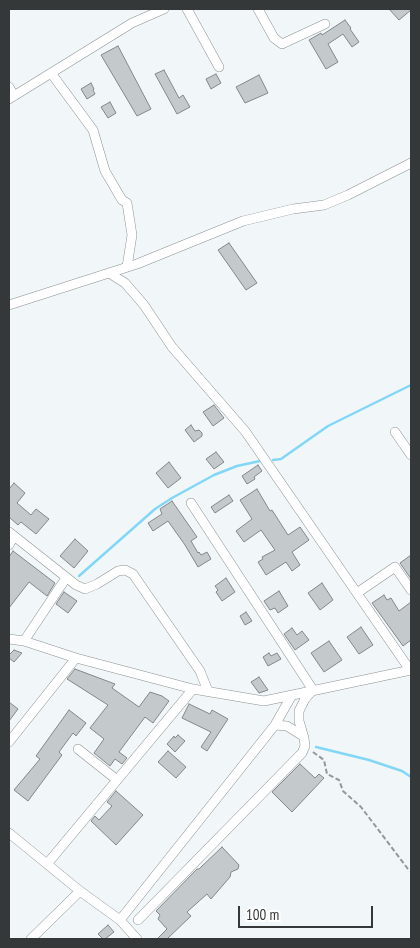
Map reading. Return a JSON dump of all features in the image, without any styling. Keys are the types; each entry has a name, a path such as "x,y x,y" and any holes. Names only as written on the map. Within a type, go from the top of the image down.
{"street":[{"path":"9,87 12,97 132,23 164,9"},
{"path":"187,9 219,67"},
{"path":"258,9 274,38 282,44 325,24"},
{"path":"51,73 93,130 105,171 122,200 127,203 132,235 127,267"},
{"path":"9,306 127,267 243,221 294,209 324,205 411,163"},
{"path":"9,639 24,641 76,658 193,689 264,701 410,670 245,431 172,347 144,305 125,283 109,273"},
{"path":"395,432 411,455"},
{"path":"191,502 313,690"},
{"path":"9,545 12,534 66,578 76,585 85,588 97,584 118,571 126,570 133,574 200,671 208,691"},
{"path":"357,593 395,567 411,590"},
{"path":"24,641 66,578"},
{"path":"9,742 76,658"},
{"path":"47,864 193,689"},
{"path":"138,920 302,753 305,742 299,722 299,711 304,698 313,690"},
{"path":"120,920 274,725 292,695"},
{"path":"274,725 278,724 293,728 305,742"},
{"path":"78,749 117,780"},
{"path":"9,833 80,891 120,920 137,939"},
{"path":"31,939 80,891"}],"path":[{"path":"305,742 324,760 327,774 339,780 343,791 361,807 408,869 411,870"}],"building":[{"path":"389,9 411,9 411,10 399,20"},
{"path":"345,20 359,42 352,47 343,34 328,44 338,62 326,69 309,40 321,33 322,35"},
{"path":"118,46 151,109 137,116 101,55"},
{"path":"164,70 179,98 183,95 190,107 177,114 155,74"},
{"path":"216,74 221,83 211,89 206,79"},
{"path":"259,75 268,93 245,103 236,87"},
{"path":"91,83 95,94 87,99 81,89"},
{"path":"110,102 116,113 108,118 101,107"},
{"path":"229,243 257,283 246,290 218,250"},
{"path":"214,405 224,418 213,426 203,412"},
{"path":"191,425 195,431 199,430 202,433 202,436 194,442 185,430"},
{"path":"216,452 224,462 214,469 206,459"},
{"path":"169,462 181,478 168,488 156,473"},
{"path":"258,465 262,471 247,484 242,476"},
{"path":"14,483 25,493 17,503 31,515 36,509 49,519 36,534 21,522 18,525 9,517 9,489"},
{"path":"257,489 270,511 272,510 288,535 300,527 309,540 292,552 300,565 292,571 286,562 266,575 258,562 263,559 262,557 275,550 261,530 244,542 236,531 252,519 240,500"},
{"path":"229,495 233,501 215,513 211,507"},
{"path":"172,501 197,537 191,541 198,553 201,555 207,552 211,559 198,567 168,521 153,531 148,523 162,514 160,509"},
{"path":"75,539 88,551 74,568 60,556"},
{"path":"13,551 55,583 47,596 29,582 9,608 9,557"},
{"path":"411,555 411,579 400,563"},
{"path":"226,578 235,592 222,601 216,592 218,590 215,586"},
{"path":"322,583 333,600 320,610 308,593"},
{"path":"279,591 288,606 278,613 275,608 270,610 264,601"},
{"path":"64,592 77,601 68,613 56,604"},
{"path":"384,595 387,600 391,598 399,611 411,602 411,640 403,646 372,603"},
{"path":"246,612 252,621 245,625 240,616"},
{"path":"361,627 373,645 359,654 347,637"},
{"path":"292,628 297,635 302,631 309,640 295,650 284,634"},
{"path":"329,641 342,660 324,672 311,653"},
{"path":"14,650 22,653 14,662 9,658 9,655"},
{"path":"269,653 271,656 277,653 281,659 268,666 263,657"},
{"path":"75,669 115,684 112,688 139,707 150,692 162,696 169,701 153,723 145,717 119,752 127,758 122,764 115,759 110,766 94,753 104,739 90,728 108,705 67,679"},
{"path":"259,677 268,690 259,693 251,682"},
{"path":"9,702 18,709 9,721"},
{"path":"189,704 210,714 212,710 228,719 207,751 201,747 211,732 182,718"},
{"path":"69,710 86,723 76,736 73,733 59,752 62,755 28,801 14,790 40,759 36,756"},
{"path":"178,735 185,741 175,752 167,744 174,736 175,738"},
{"path":"168,751 186,767 176,778 158,762"},
{"path":"300,764 315,778 319,774 324,778 292,812 272,792"},
{"path":"116,791 143,815 116,845 91,821 95,816 99,820 112,806 107,802"},
{"path":"222,847 239,865 238,869 231,872 230,877 211,899 207,894 187,912 191,916 167,939 157,939 167,929 158,919 160,915 156,911 197,869"},
{"path":"108,925 114,932 103,939 98,934"}],"waterway":[{"path":"273,460 281,459 328,426 411,385"},
{"path":"79,576 155,509 172,498 214,475 237,466 260,461"},
{"path":"316,747 369,760 402,771 411,777"}]}
